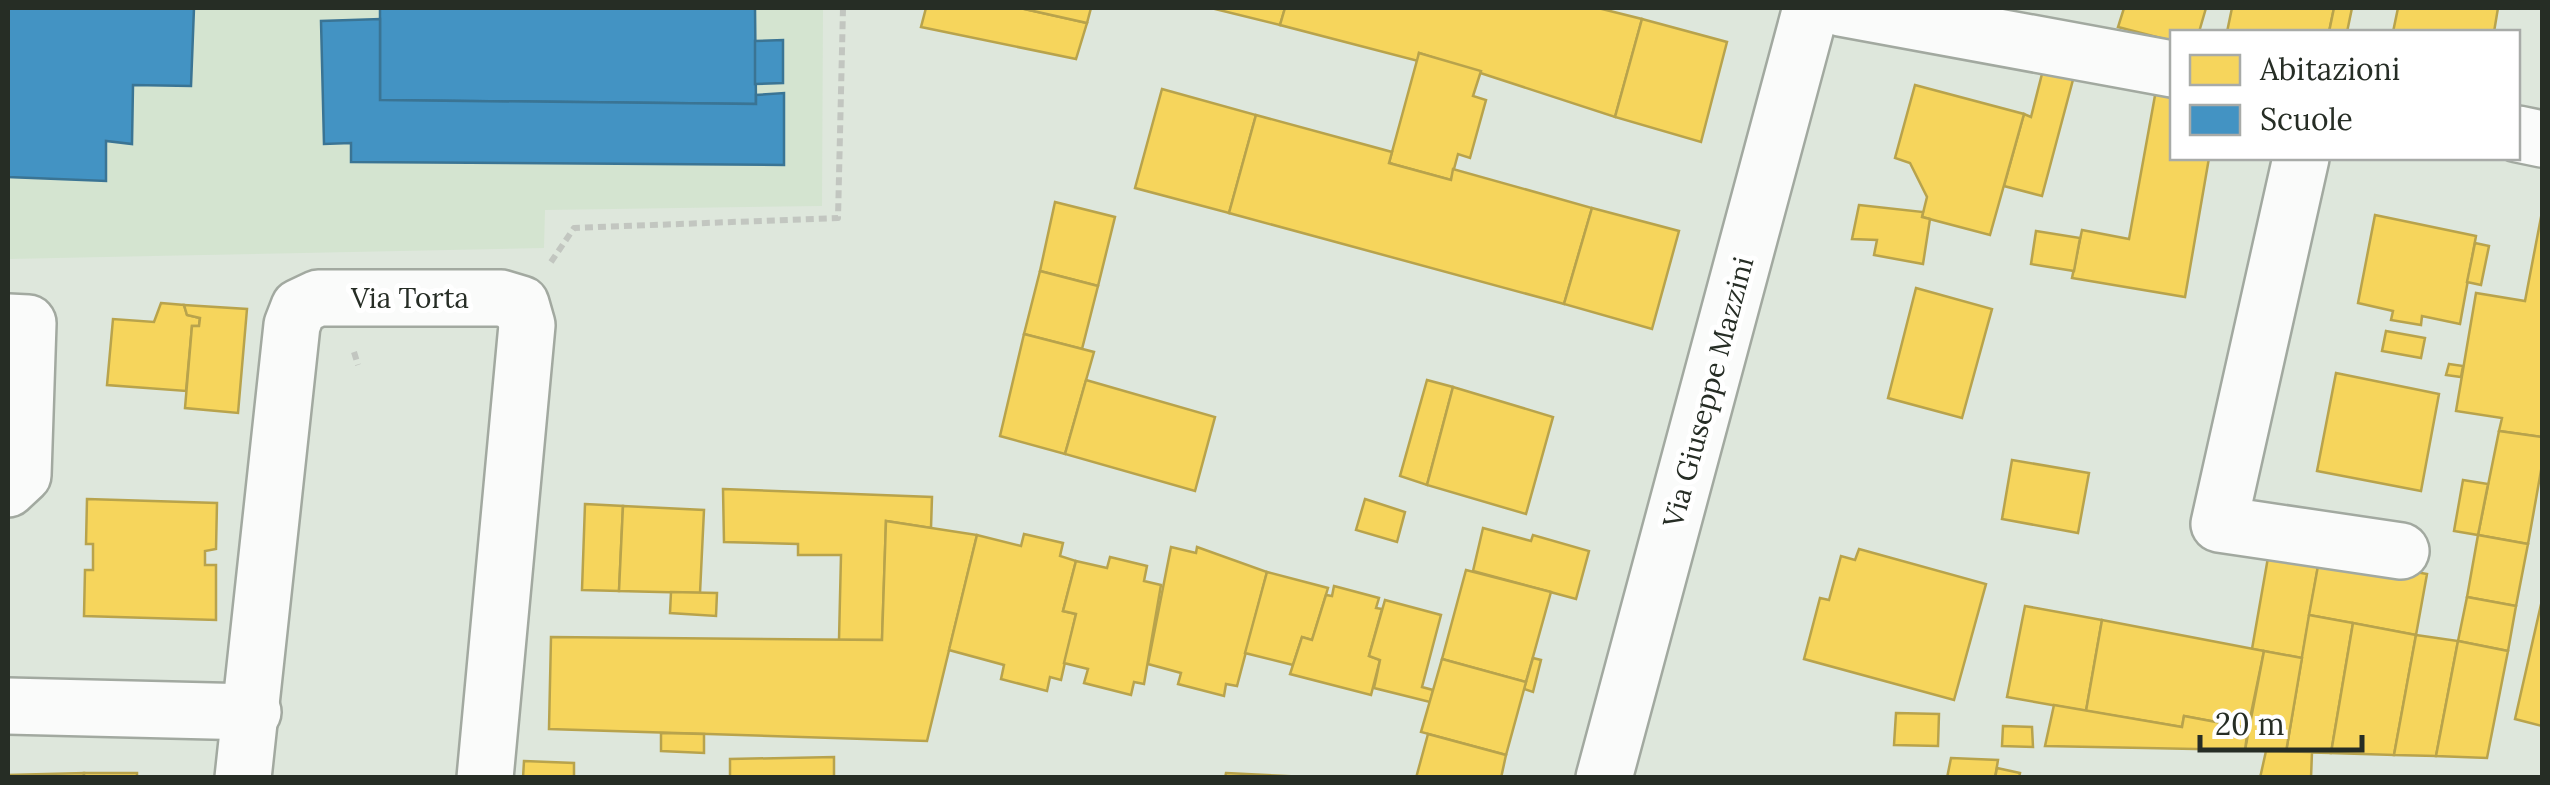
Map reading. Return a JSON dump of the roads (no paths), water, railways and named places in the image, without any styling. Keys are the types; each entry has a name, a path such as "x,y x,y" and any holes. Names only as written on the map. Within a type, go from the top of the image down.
{"street":[{"name":"Via Giuseppe Mazzini","path":"1604,778 1812,8"},
{"path":"1840,8 2170,69"},
{"path":"2300,160 2220,524 2401,551"},
{"name":"Via Torta","path":"243,778 254,712 292,326 299,307 318,298 502,298 521,304 527,325 484,778"},
{"path":"8,322 28,322 16,386 13,457"},
{"path":"8,706 254,712"}]}
